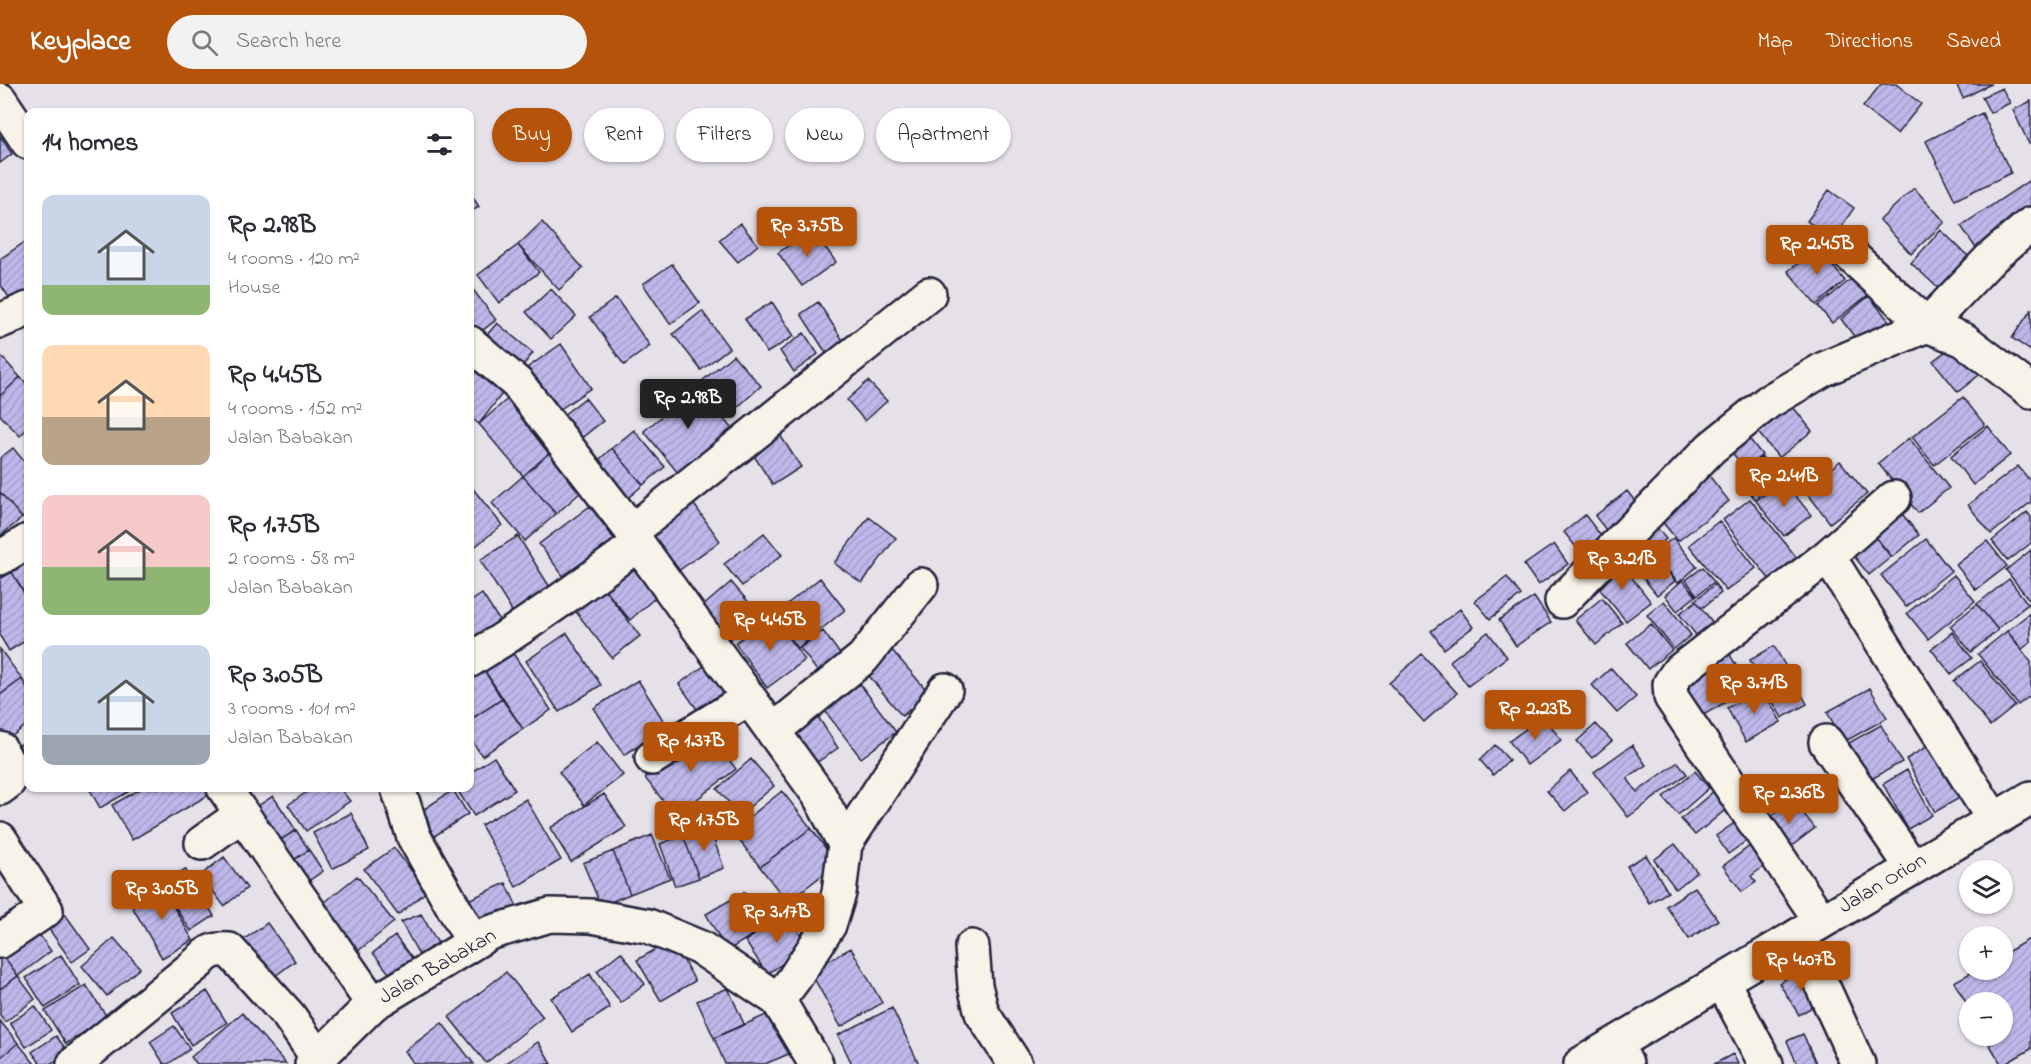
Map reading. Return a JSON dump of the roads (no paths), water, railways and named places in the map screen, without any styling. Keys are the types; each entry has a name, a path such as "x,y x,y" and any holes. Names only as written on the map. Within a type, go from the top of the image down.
{"main road":[{"path":"0,100 24,136"},
{"path":"1562,601 1711,448 1768,402 1824,369 1927,325 1991,258 2031,224"},
{"path":"1846,251 1927,325 1964,340 2031,391"},
{"path":"474,658 563,600 929,294"},
{"path":"0,321 24,311"},
{"path":"474,346 518,384 635,538 819,795 845,844"},
{"path":"1858,1064 1810,928 1671,697 1670,684 1678,672 1828,556 1894,498"},
{"path":"0,558 24,543"},
{"path":"1828,556 1994,820"},
{"path":"773,730 863,658 921,585"},
{"path":"778,1000 794,980 829,925 839,893 845,844 945,690"},
{"path":"652,758 749,698"},
{"path":"1826,742 1912,867"},
{"path":"0,748 13,773 8,783 0,788"},
{"path":"227,792 373,1004"},
{"path":"399,792 414,837 473,942"},
{"name":"Jalan Orion","path":"1581,1064 1621,1054 1722,981 2031,798"},
{"path":"202,843 241,815"},
{"path":"0,839 46,910 0,941"},
{"name":"Jalan Babakan","path":"317,1062 373,1004 489,933 550,915 591,916 648,926 701,948 778,1000 816,1064"},
{"path":"972,947 975,986 982,1013 1016,1064"},
{"path":"74,1064 199,962 207,952 218,949 229,950 289,1016 317,1062"},
{"path":"1722,981 1766,1064"}]}
